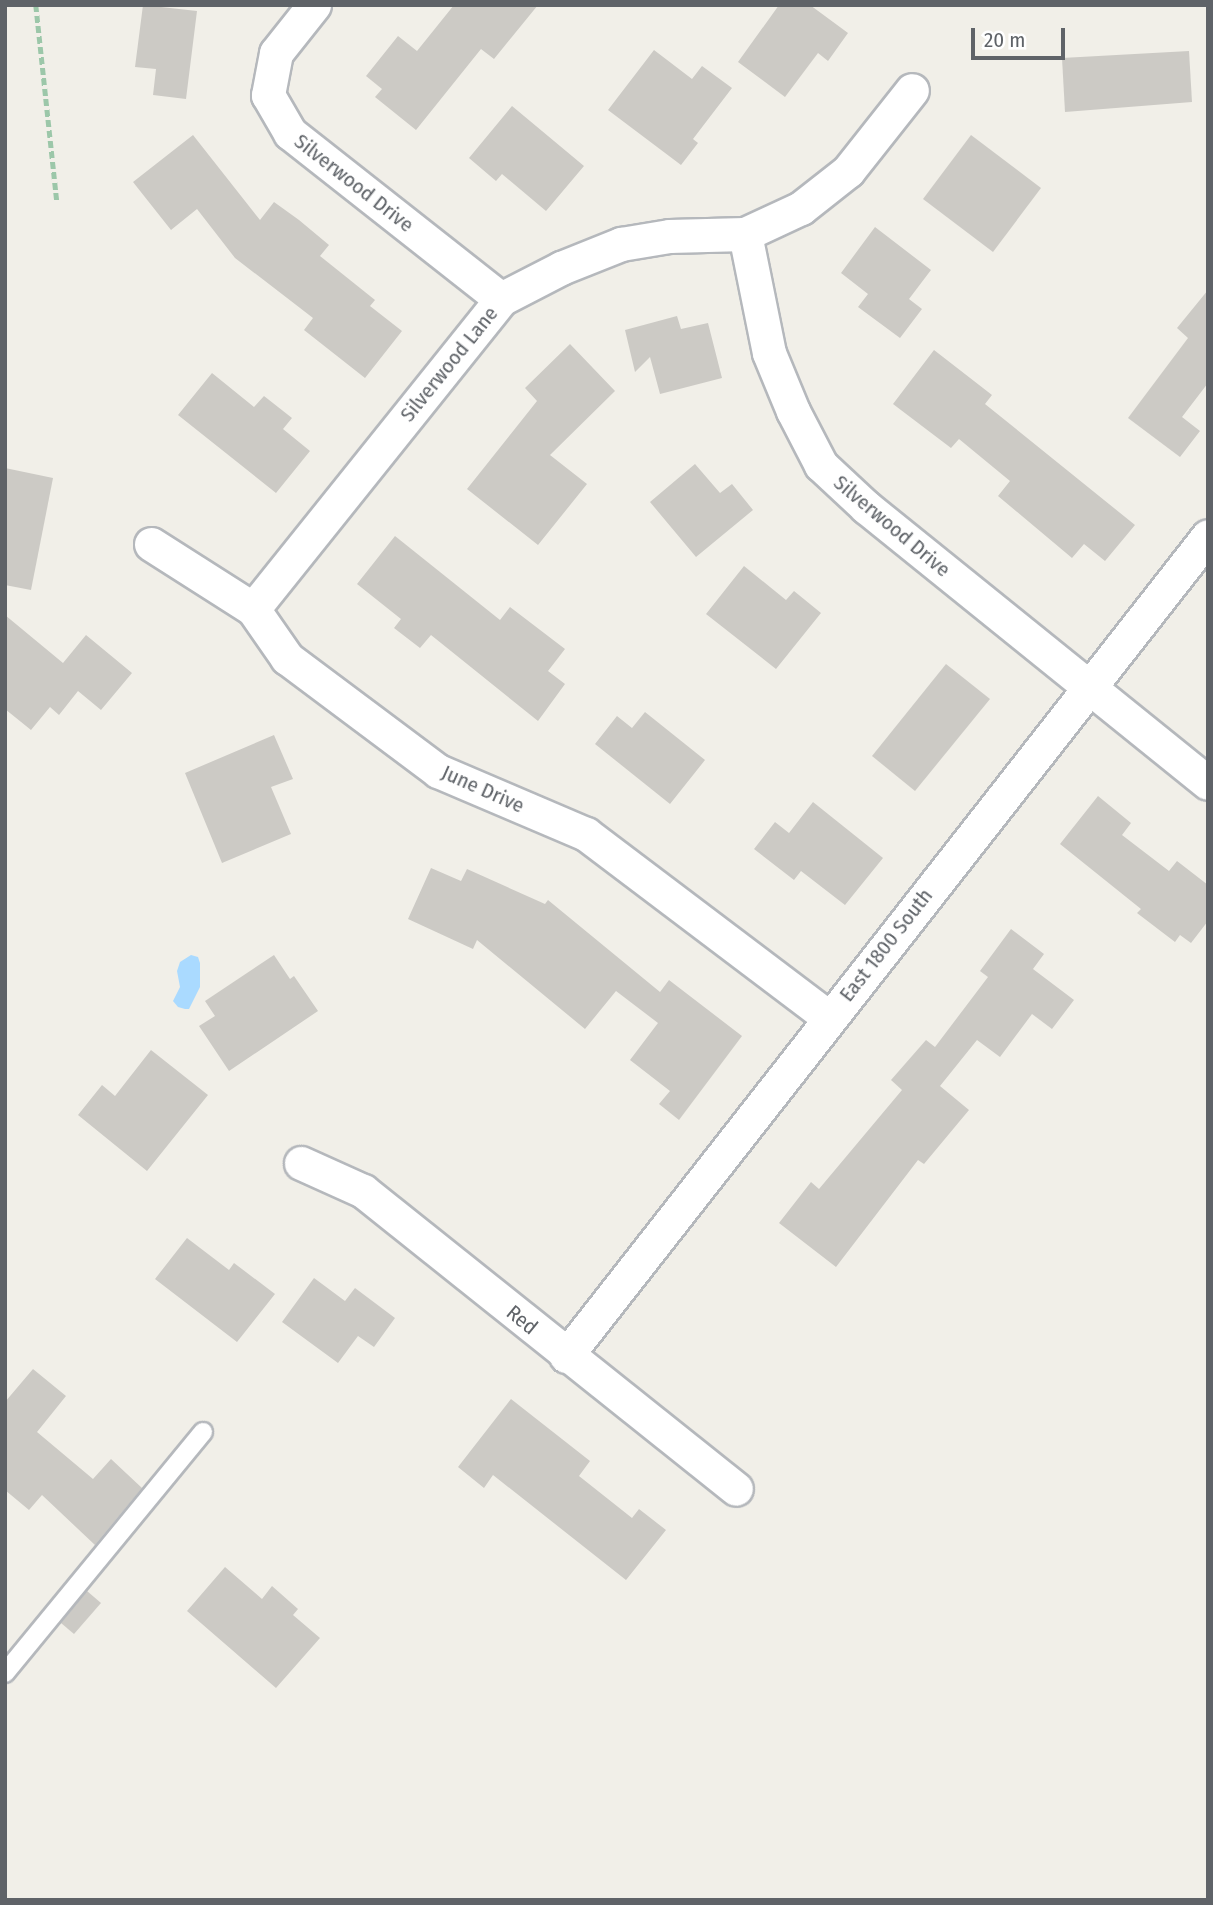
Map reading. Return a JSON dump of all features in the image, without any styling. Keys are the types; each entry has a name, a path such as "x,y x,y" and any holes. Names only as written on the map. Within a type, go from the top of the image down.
{"street":[{"name":"Silverwood Drive","path":"314,5 276,53 268,95 290,133 501,299"},
{"name":"Silverwood Lane","path":"253,609 501,299 561,268 621,244 669,236 745,234 802,208 848,171 912,90"},
{"name":"Silverwood Drive","path":"745,234 769,353 793,411 821,465 866,507 1208,783"},
{"name":"East 1800 South","path":"566,1356 1208,536"},
{"name":"June Drive","path":"151,544 253,609 287,658 438,771 586,834 829,1018"},
{"name":"Red","path":"300,1163 363,1191 566,1356 736,1489"}],"lane":[{"path":"5,1673 203,1432"}],"path":[{"path":"36,5 57,200"}],"water":[{"path":"191,955 198,957 200,963 200,987 189,1009 185,1009 178,1007 173,1001 180,987 177,971 180,962"}],"building":[{"path":"143,5 197,11 186,99 153,95 156,69 135,67"},
{"path":"454,5 538,5 494,59 481,49 416,130 375,97 382,89 366,76 398,36 417,51"},
{"path":"779,5 810,5 848,33 828,61 818,53 785,97 738,62"},
{"path":"654,50 692,79 702,66 732,88 693,139 698,143 681,165 608,110"},
{"path":"1189,51 1192,102 1065,112 1062,58"},
{"path":"512,106 584,166 546,211 502,174 496,181 469,158"},
{"path":"193,135 260,220 274,202 299,220 329,245 320,256 375,300 370,306 402,331 365,378 304,330 313,318 235,258 197,209 171,230 133,182"},
{"path":"971,135 1041,188 993,252 923,199"},
{"path":"875,227 931,270 909,299 922,309 900,338 858,307 868,294 841,273"},
{"path":"1208,290 1208,383 1182,417 1200,431 1180,457 1128,418 1188,338 1177,328"},
{"path":"677,316 681,329 708,323 722,378 660,394 650,357 635,372 625,330"},
{"path":"570,344 615,391 550,455 587,484 538,545 467,489 537,401 525,388"},
{"path":"934,350 992,395 985,404 1135,525 1105,561 1084,544 1072,558 998,496 1010,481 959,439 951,448 893,404"},
{"path":"212,373 254,407 264,396 292,418 283,429 310,451 276,493 178,415"},
{"path":"695,464 720,493 732,484 753,510 696,557 650,502"},
{"path":"5,468 53,478 31,590 5,585"},
{"path":"395,536 500,620 510,607 565,649 548,671 565,684 538,721 431,635 420,648 394,628 401,619 357,584"},
{"path":"744,566 786,600 794,591 821,613 776,669 706,614"},
{"path":"5,615 63,663 86,635 132,673 101,710 78,691 59,715 50,707 31,730 5,709"},
{"path":"946,664 990,699 915,791 872,756"},
{"path":"645,712 705,760 670,804 595,744 617,716 632,728"},
{"path":"274,735 293,779 271,787 291,834 222,863 185,773"},
{"path":"1098,796 1131,823 1122,835 1169,871 1177,861 1208,885 1208,921 1191,943 1180,935 1175,942 1137,913 1141,909 1060,844"},
{"path":"813,802 883,858 845,905 801,871 794,880 754,849 775,822 789,833"},
{"path":"431,868 461,881 467,869 545,904 548,900 660,992 669,980 742,1036 679,1120 659,1104 670,1091 630,1060 658,1023 616,991 585,1029 477,940 473,949 408,919"},
{"path":"1011,929 1044,954 1033,969 1074,1000 1052,1029 1032,1014 1000,1057 977,1040 940,1086 969,1110 924,1164 918,1160 836,1267 779,1223 811,1182 819,1189 902,1090 891,1080 926,1040 935,1047 988,977 980,971"},
{"path":"274,955 290,979 294,976 318,1011 229,1071 199,1026 215,1016 205,1001"},
{"path":"151,1050 208,1095 147,1171 78,1115 102,1085 115,1096"},
{"path":"187,1238 229,1270 234,1263 275,1294 237,1342 155,1279"},
{"path":"314,1278 345,1301 355,1288 395,1318 374,1347 358,1336 338,1363 282,1322"},
{"path":"33,1369 66,1396 37,1432 93,1479 111,1459 142,1488 95,1545 42,1495 29,1510 5,1490 5,1402"},
{"path":"511,1399 590,1461 579,1476 632,1518 639,1509 666,1530 626,1580 493,1475 484,1488 458,1467"},
{"path":"225,1567 262,1599 272,1586 298,1609 293,1615 320,1638 276,1688 187,1611"},
{"path":"87,1591 101,1603 74,1634 61,1623"}]}
